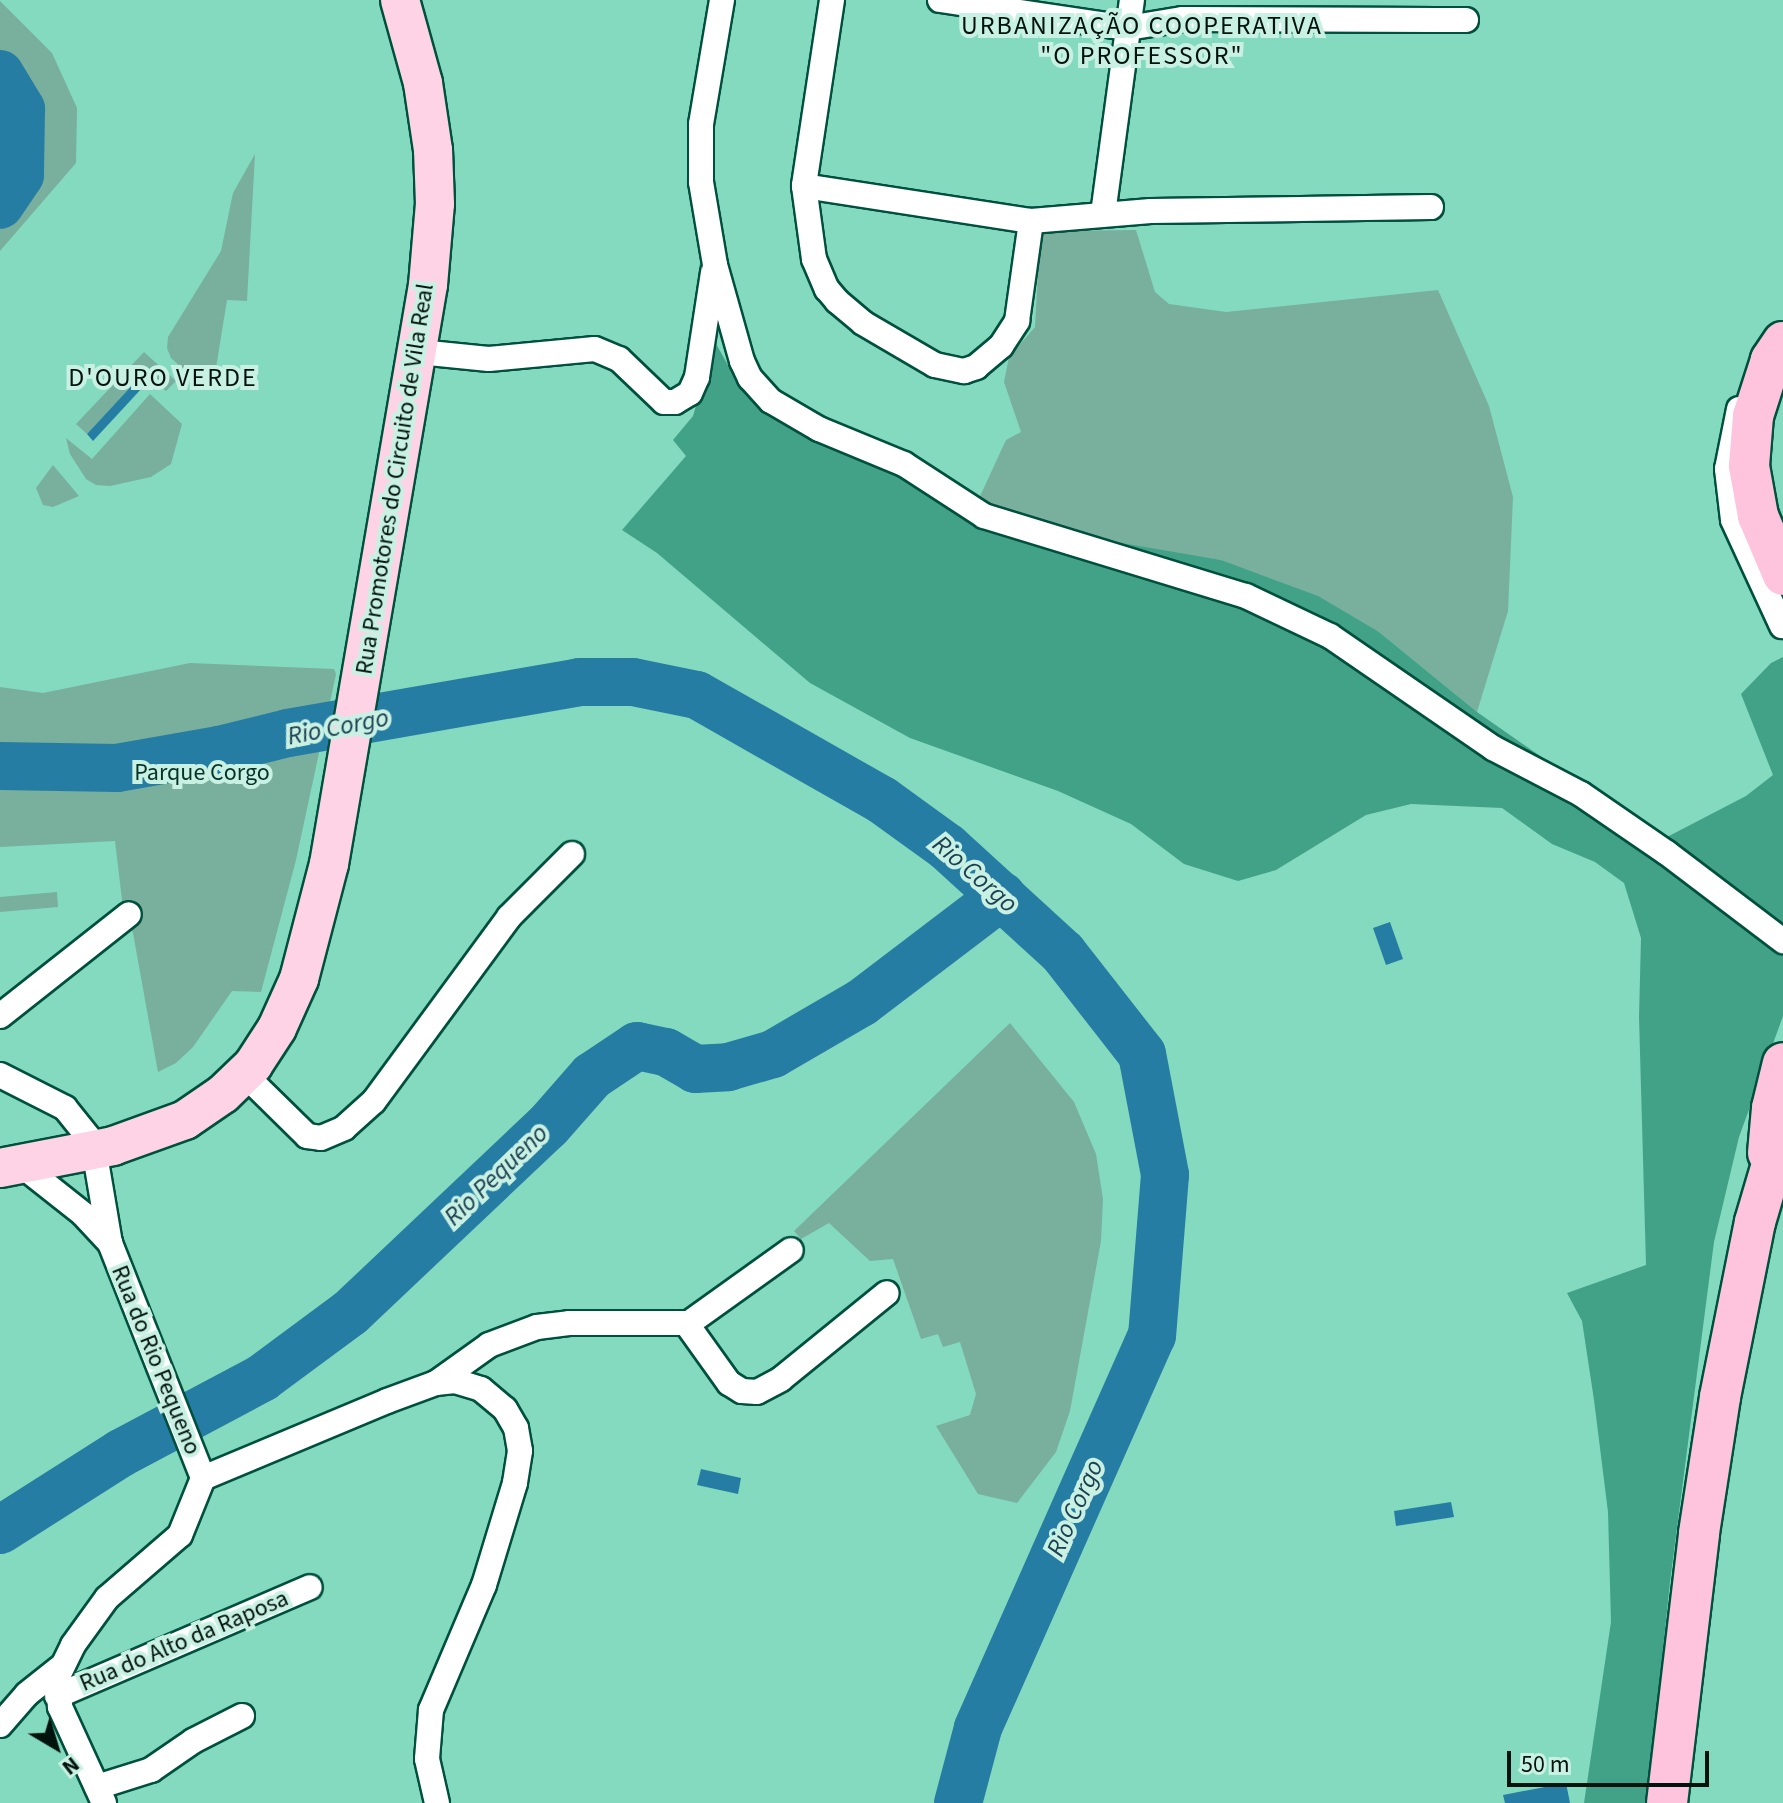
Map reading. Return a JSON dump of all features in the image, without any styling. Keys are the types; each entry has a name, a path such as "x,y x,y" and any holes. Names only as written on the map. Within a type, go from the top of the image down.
{"highway":[{"path":"1783,342 1771,360 1753,416 1749,466 1758,516 1783,575"},
{"path":"1667,1803 1699,1533 1720,1397 1774,1196 1772,1108 1783,1063"},
{"path":"1690,1803 1724,1515 1783,1127"}],"main road":[{"name":"Rua Promotores do Circuito de Vila Real","path":"10,1166 96,1150 147,1136 185,1120 244,1074 269,1041 289,1001 320,907 419,352 434,232 433,150 423,83 400,0"}],"street":[{"path":"722,0 699,158 715,265 746,370 763,394 819,429 904,464 984,516 1246,596 1330,636 1493,748 1581,794 1667,853 1783,941"},
{"path":"832,0 804,186 814,259 827,289 863,323 951,370 976,367 989,358 1010,333 1021,307 1031,221"},
{"path":"940,0 1128,28 1183,19 1466,20"},
{"path":"1103,214 1132,0"},
{"path":"804,186 1031,221 1103,214 1431,207"},
{"path":"419,352 489,359 595,349 619,359 664,402 685,397 695,383 715,265"},
{"path":"1782,626 1733,520 1727,469 1730,441 1743,394 1783,322"},
{"path":"244,1074 307,1136 327,1136 344,1128 374,1101 509,917 572,854"},
{"path":"0,1016 129,914"},
{"path":"0,1075 69,1111 82,1124 96,1150 110,1243"},
{"path":"10,1166 83,1214 110,1243"},
{"name":"Rua do Rio Pequeno","path":"110,1243 203,1478"},
{"path":"0,1725 27,1694 61,1667 107,1598 180,1535 203,1478 436,1383 489,1345 537,1327 569,1323 686,1323 708,1312 791,1250"},
{"path":"686,1323 729,1383 742,1391 757,1392 781,1379 887,1293"},
{"path":"436,1383 455,1381 472,1385 498,1402 516,1428 520,1451 511,1498 484,1585 431,1710 427,1759 437,1803"},
{"name":"Rua do Alto da Raposa","path":"57,1696 310,1587"},
{"path":"61,1667 57,1696 101,1795 151,1770 193,1741 242,1716"}],"green space":[{"path":"0,1 52,53 77,108 76,163 0,251"},
{"path":"255,154 247,301 227,300 215,374 182,368 171,358 167,348 168,337 221,251 233,193"},
{"path":"1136,230 1155,292 1169,304 1226,312 1438,290 1489,406 1513,497 1508,611 1477,712 1379,632 1221,560 1101,542 976,505 1006,440 1021,432 1004,382 1009,357 1035,327 1040,235 1050,231"},
{"path":"715,342 729,367 751,393 969,517 1221,560 1318,596 1379,632 1477,712 1563,772 1667,837 1746,796 1773,775 1741,694 1771,663 1783,657 1783,1016 1739,1137 1714,1242 1670,1582 1647,1803 1584,1803 1611,1622 1608,1512 1582,1321 1567,1293 1646,1265 1639,1017 1641,938 1624,883 1595,862 1552,844 1502,808 1411,804 1366,815 1276,870 1238,881 1184,864 1131,824 1058,791 910,738 810,683 657,553 622,530 686,456 673,440 693,416"},
{"path":"144,352 176,381 166,391 152,378 143,387 136,381 87,434 76,424"},
{"path":"150,394 182,424 171,464 151,477 110,486 96,485 86,479 70,454 66,438 92,459"},
{"path":"53,465 79,496 53,507 43,505 36,488"},
{"name":"Parque Corgo","path":"190,663 334,669 336,674 296,860 261,992 232,991 193,1047 176,1063 158,1072 133,933 123,908 115,841 0,847 0,687 43,693"},
{"path":"57,892 58,907 0,912 0,897"},
{"path":"1010,1023 1074,1102 1096,1154 1103,1199 1101,1241 1070,1411 1056,1452 1017,1503 978,1494 936,1426 970,1415 976,1394 960,1342 943,1347 938,1334 921,1339 893,1259 870,1261 829,1223 801,1239 794,1231"}],"shaded area":[{"path":"137,380 143,387 93,441 87,434"},
{"path":"1390,922 1403,959 1386,965 1373,928"},
{"path":"701,1469 741,1478 738,1494 697,1485"},
{"path":"1451,1502 1454,1517 1396,1526 1394,1511"},
{"path":"1566,1783 1570,1803 1505,1803 1503,1795"}],"waterway":[{"name":"Rio Corgo","path":"0,74 21,109 20,175 0,205"},
{"name":"Rio Corgo","path":"0,766 117,768 219,750 288,733 579,682 633,682 697,695 882,800 947,847 1063,953 1142,1054 1165,1175 1152,1335 978,1728 958,1803"},
{"name":"Rio Pequeno","path":"0,1530 121,1453 262,1378 350,1313 548,1126 592,1076 637,1046 666,1052 695,1069 728,1067 773,1054 861,1003 1002,896"}],"district":[{"name":"URBANIZAÇÃO COOPERATIVA \"O PROFESSOR\"","path":"1142,41"},
{"name":"D'OURO VERDE","path":"163,378"}]}
